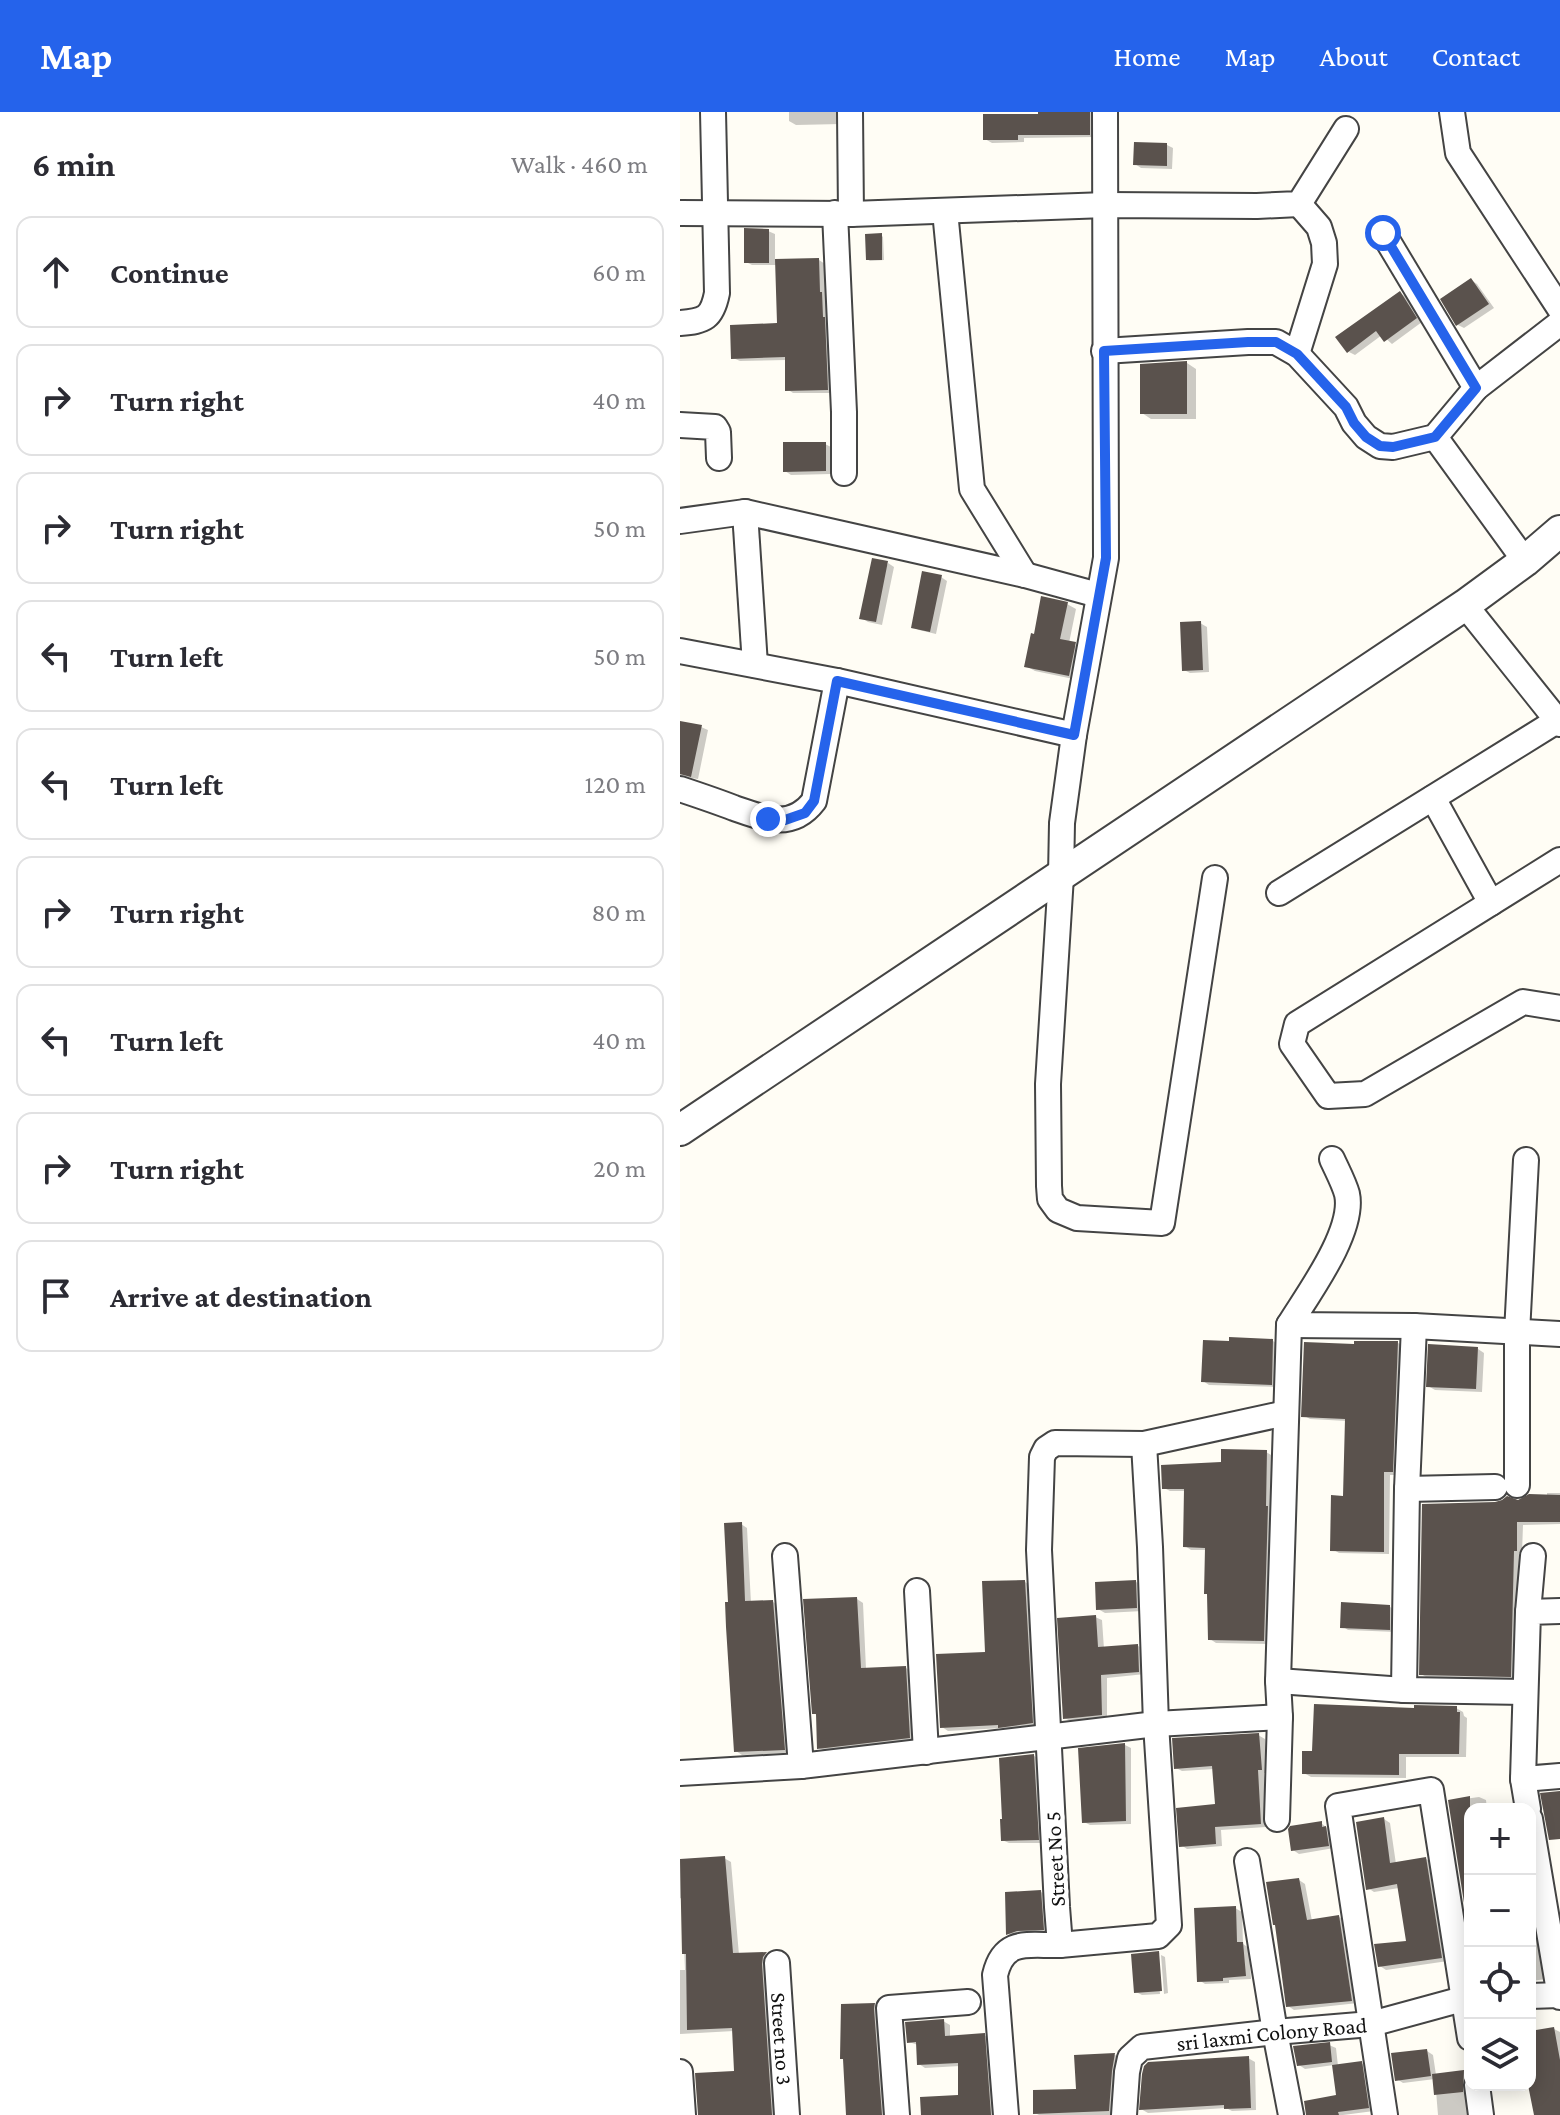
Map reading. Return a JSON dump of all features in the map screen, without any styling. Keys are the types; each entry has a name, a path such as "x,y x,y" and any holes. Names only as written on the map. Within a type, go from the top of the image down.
{"street":[{"path":"680,323 700,322 713,310 717,293 713,112"},
{"path":"844,473 843,213 850,112"},
{"path":"1105,112 1106,558 1074,735 1062,823 1048,1084 1050,1199 1058,1210 1077,1218 1162,1223 1215,878"},
{"path":"1452,112 1458,153 1560,309"},
{"path":"1299,204 1346,129"},
{"path":"680,213 1299,204"},
{"path":"1297,354 1325,264 1319,227 1299,204"},
{"path":"945,211 972,489 1025,575"},
{"path":"1383,233 1476,388"},
{"path":"1104,351 1276,342 1297,354 1346,407 1366,437 1380,446 1393,447 1435,437 1476,388 1560,323"},
{"path":"680,425 715,427 719,458"},
{"path":"1435,437 1525,561"},
{"path":"680,521 745,512 1025,575 1098,595"},
{"path":"745,512 755,665"},
{"path":"680,1130 1465,605 1560,531"},
{"path":"1279,893 1559,721 1465,605"},
{"path":"680,651 837,681 1074,735"},
{"path":"680,789 768,819 785,820 805,813 814,801 837,681"},
{"path":"1433,798 1491,903"},
{"path":"1560,860 1297,1024 1292,1044 1328,1096 1365,1094 1523,1002 1560,1008"},
{"path":"1277,1819 1289,1325 1335,1253 1347,1211 1347,1195 1332,1159"},
{"path":"1407,1489 1506,1486 1526,1160"},
{"path":"1289,1325 1414,1326 1560,1334"},
{"path":"1404,1690 1407,1489 1414,1326"},
{"path":"1006,2115 995,1975 999,1958 1014,1946 1158,1936 1169,1925 1156,1724 1144,1444 1286,1413"},
{"name":"Street No 5","path":"1060,1945 1039,1550 1042,1457 1046,1449 1055,1443 1144,1444"},
{"path":"785,1556 801,1766"},
{"path":"1527,1803 1523,1779 1525,1692 1533,1556"},
{"path":"917,1591 926,1752"},
{"path":"1528,1612 1560,1611"},
{"path":"1278,1681 1404,1690 1525,1692"},
{"path":"680,1773 801,1766 1156,1724 1280,1717"},
{"path":"1523,1779 1560,1776"},
{"path":"1385,2115 1338,1806 1431,1790 1464,1980"},
{"path":"1536,1854 1560,1996 1536,1996"},
{"path":"1247,1861 1291,2115"},
{"name":"Street no 3","path":"777,1963 787,2115"},
{"name":"sri laxmi Colony Road","path":"1124,2115 1130,2058 1142,2047 1371,2024 1464,1998"},
{"path":"897,2115 889,2008 968,2002"},
{"path":"680,2072 683,2115"},
{"path":"1478,2091 1481,2115"}],"building":[{"path":"1090,112 1090,135 1018,135 1018,140 983,140 983,114"},
{"path":"1134,142 1167,143 1167,166 1133,165"},
{"path":"744,228 769,229 769,263 744,263"},
{"path":"882,233 882,260 866,260 865,234"},
{"path":"819,258 828,390 785,391 785,357 731,359 730,325 777,323 775,259"},
{"path":"1471,278 1489,304 1456,326 1440,299"},
{"path":"1400,291 1417,318 1384,342 1376,331 1347,353 1335,337"},
{"path":"1187,361 1187,414 1140,414 1140,364"},
{"path":"783,442 826,442 826,471 783,472"},
{"path":"872,558 888,561 876,622 859,619"},
{"path":"922,571 942,575 930,632 911,628"},
{"path":"1041,596 1068,602 1060,639 1076,642 1069,676 1024,667"},
{"path":"1201,621 1203,670 1182,671 1180,622"},
{"path":"680,721 702,725 691,777 680,774"},
{"path":"1229,1337 1273,1339 1272,1385 1201,1382 1203,1340 1229,1341"},
{"path":"1354,1341 1398,1341 1393,1472 1384,1472 1384,1552 1330,1551 1331,1495 1343,1496 1345,1419 1301,1417 1304,1342 1354,1344"},
{"path":"1428,1344 1478,1347 1476,1389 1426,1387"},
{"path":"1221,1449 1267,1450 1264,1641 1208,1640 1207,1594 1204,1594 1205,1548 1183,1547 1184,1489 1162,1489 1161,1465 1221,1462"},
{"path":"1529,1494 1560,1495 1560,1522 1517,1522 1511,1677 1419,1675 1422,1504 1495,1502 1507,1496 1518,1500"},
{"path":"742,1522 745,1601 773,1600 785,1750 734,1752 726,1627 725,1602 728,1602 724,1523"},
{"path":"1025,1580 1033,1723 998,1728 998,1725 940,1728 936,1654 985,1652 982,1581"},
{"path":"1136,1580 1137,1608 1096,1610 1095,1582"},
{"path":"857,1597 861,1668 906,1666 910,1738 817,1749 803,1599"},
{"path":"1341,1602 1390,1605 1390,1630 1340,1628"},
{"path":"1096,1615 1098,1647 1138,1644 1139,1672 1101,1675 1102,1715 1063,1719 1057,1618"},
{"path":"1314,1704 1414,1708 1414,1705 1457,1706 1457,1712 1460,1712 1459,1754 1399,1754 1399,1775 1302,1774 1302,1751 1312,1751"},
{"path":"1259,1733 1261,1824 1215,1827 1216,1844 1179,1847 1176,1808 1215,1804 1212,1766 1174,1769 1172,1738"},
{"path":"1125,1743 1126,1821 1082,1823 1078,1748"},
{"path":"1034,1754 1039,1840 1001,1841 999,1758"},
{"path":"1560,1791 1560,1839 1549,1840 1540,1793"},
{"path":"1470,1796 1470,1803 1464,1803 1464,1903 1448,1800"},
{"path":"1384,1817 1390,1863 1426,1857 1442,1958 1378,1967 1374,1944 1406,1941 1397,1884 1366,1890 1356,1822"},
{"path":"1322,1821 1322,1827 1326,1826 1329,1846 1291,1851 1290,1826"},
{"path":"725,1856 733,1953 767,1952 762,1964 772,2115 698,2115 695,2073 734,2071 732,2028 687,2030 680,1859"},
{"path":"1299,1878 1307,1920 1339,1915 1352,2001 1286,2007 1266,1882"},
{"path":"1041,1890 1044,1930 1017,1931 1006,1935 1005,1892"},
{"path":"1236,1906 1237,1942 1243,1942 1246,1976 1197,1982 1194,1908"},
{"path":"1159,1951 1162,1991 1134,1993 1131,1954"},
{"path":"875,2003 882,2115 846,2115 843,2059 840,2059 841,2004"},
{"path":"944,2019 945,2036 985,2033 991,2115 921,2115 920,2097 958,2095 958,2063 917,2065 916,2042 907,2043 905,2022"},
{"path":"1554,2027 1560,2060 1560,2115 1534,2115 1529,2091 1536,2091 1536,2030"},
{"path":"1330,2042 1332,2062 1297,2066 1293,2046"},
{"path":"1427,2049 1431,2076 1395,2081 1391,2053"},
{"path":"1115,2053 1109,2111 1033,2114 1033,2090 1076,2089 1074,2055"},
{"path":"1249,2056 1251,2108 1224,2109 1224,2105 1139,2110 1142,2074 1148,2062"},
{"path":"1362,2061 1369,2108 1338,2112 1339,2115 1306,2115 1304,2101 1336,2095 1332,2065"},
{"path":"1464,2070 1463,2092 1434,2095 1432,2074"}],"route":[{"path":"768,819 785,820 805,813 814,801 837,681 1074,735 1106,558 1104,351 1276,342 1297,354 1346,407 1366,437 1380,446 1393,447 1435,437 1476,388 1383,233"}]}
